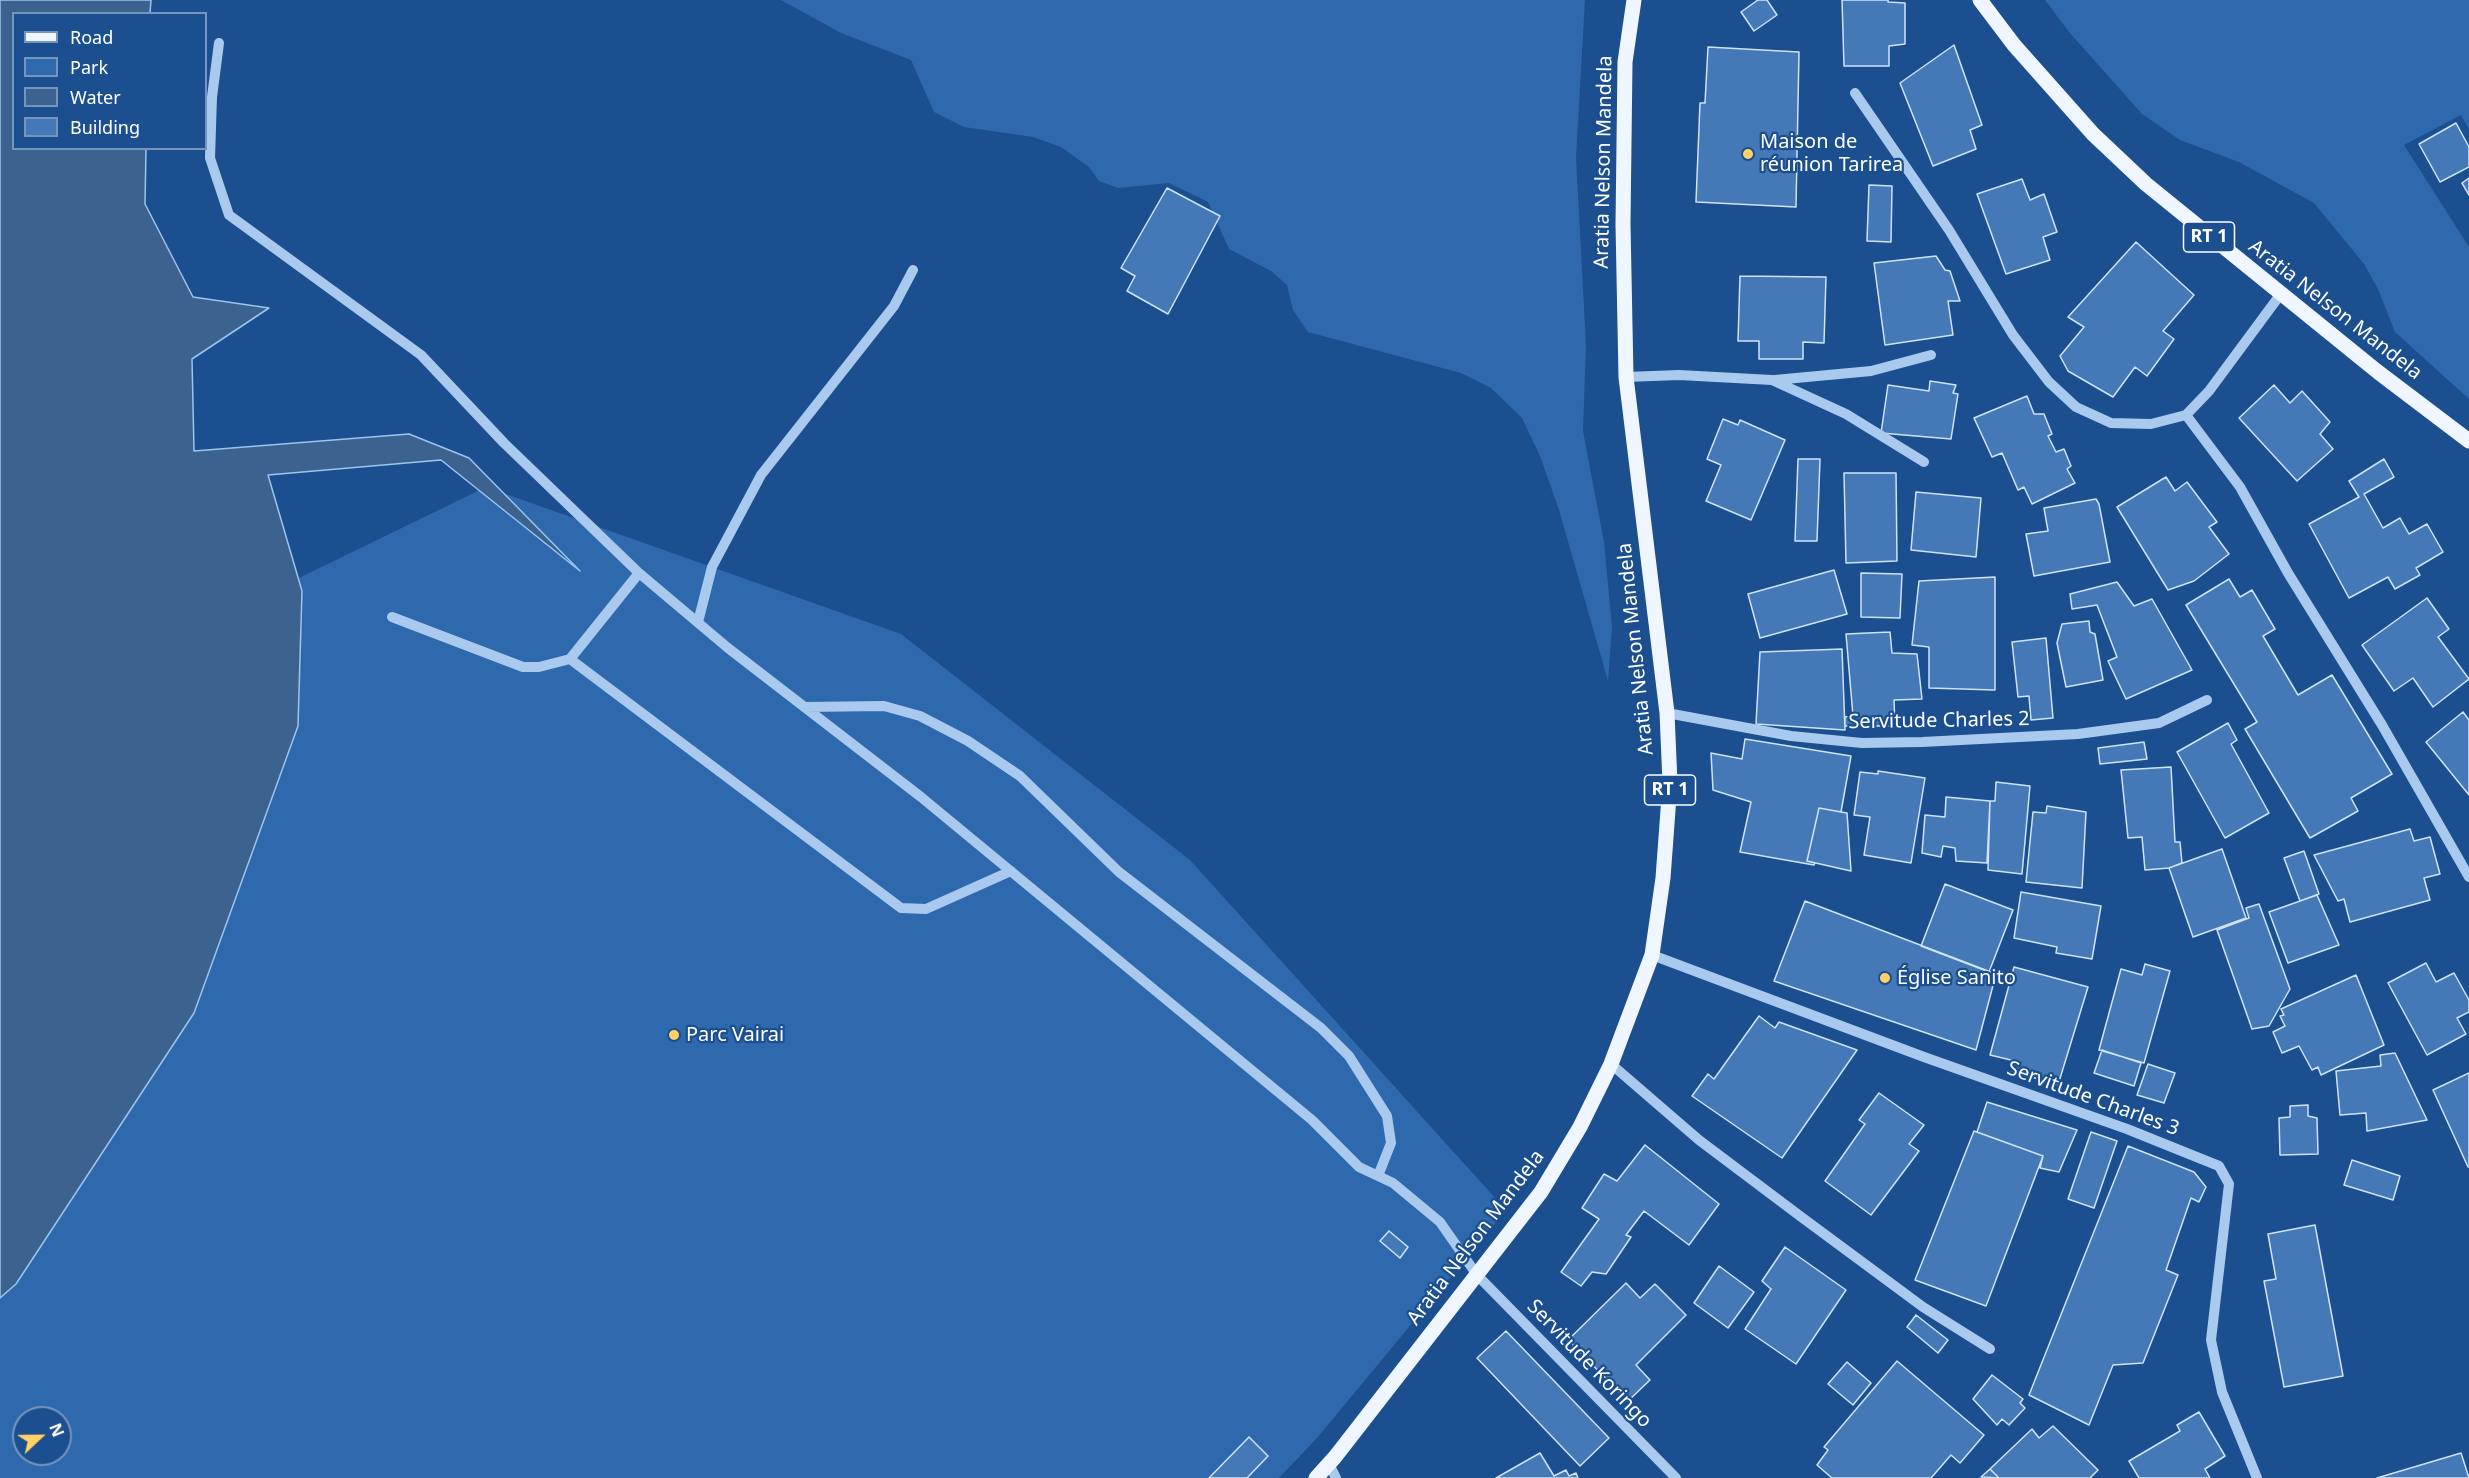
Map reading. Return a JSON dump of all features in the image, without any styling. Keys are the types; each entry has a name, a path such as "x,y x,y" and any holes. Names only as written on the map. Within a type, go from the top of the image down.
{"main road":[{"name":"Aratia Nelson Mandela","path":"1316,1478 1541,1192 1580,1127 1611,1064 1652,955 1663,878 1670,783 1667,713 1626,377 1623,224 1625,62 1634,0"},
{"name":"Aratia Nelson Mandela","path":"1980,0 2014,45 2093,134 2155,191 2280,295 2469,441"}],"street":[{"name":"Servitude Koringo","path":"219,43 212,97 210,158 229,215 421,355 504,443 639,573 805,707 921,796 1312,1120 1359,1167 1393,1183 1440,1222 1477,1275 1676,1478"},
{"path":"1855,93 1949,230 2013,335 2049,382 2076,407 2110,423 2151,424 2186,415 2209,390 2280,295"},
{"path":"698,622 712,567 761,475 894,306 913,270"},
{"path":"1626,377 1679,375 1772,380 1871,371 1931,355"},
{"path":"1772,380 1846,414 1924,462"},
{"path":"2186,415 2240,487 2288,573 2382,724 2469,877"},
{"path":"392,617 523,667 539,667 570,659 639,573"},
{"path":"570,659 902,908 926,909 1011,871"},
{"name":"Servitude Charles 2","path":"1667,713 1791,736 1862,742 1910,742 2036,737 2159,723 2207,700"},
{"path":"805,707 884,706 920,716 968,741 1020,776 1119,872 1311,1021 1349,1056 1387,1116 1391,1143 1378,1176"},
{"name":"Servitude Charles 3","path":"1652,955 1924,1057 2127,1129 2219,1166 2229,1184 2211,1340 2222,1392 2257,1478"},
{"path":"1611,1064 1699,1140 1923,1307 1990,1349"},
{"path":"1329,1464 1335,1478"}],"green space":[{"path":"781,0 1585,0 1576,157 1586,345 1583,431 1604,542 1612,627 1608,681 1559,510 1540,456 1522,418 1491,388 1461,373 1308,332 1293,310 1287,285 1271,271 1229,249 1208,202 1169,183 1118,188 1099,181 1089,167 1061,147 1033,137 964,127 934,112 911,60 841,33"},
{"path":"2045,0 2469,0 2469,129 2461,115 2404,145 2469,247 2469,399 2395,332 2378,289 2364,264 2314,203 2239,162 2180,140 2142,114 2069,32"},
{"name":"Parc Vairai","path":"486,487 901,634 1190,860 1506,1210 1317,1438 1279,1478 0,1478 0,792 194,629"}],"water":[{"path":"0,0 151,0 150,12 12,12 12,150 146,150 145,204 193,297 269,308 192,359 194,451 409,434 469,458 580,571 441,460 268,475 302,591 298,726 194,1013 16,1284 0,1298"}],"building":[{"path":"1758,0 1767,0 1777,15 1754,31 1741,12"},
{"path":"1842,0 1888,0 1888,2 1905,3 1905,44 1889,46 1889,66 1844,66"},
{"path":"1954,45 1982,125 1970,130 1976,149 1933,166 1900,83"},
{"name":"Maison de réunion Tarirea","path":"1708,47 1799,52 1796,207 1696,202 1700,103 1705,103"},
{"path":"2456,123 2469,147 2469,167 2440,182 2419,144"},
{"path":"2469,178 2469,195 2462,183"},
{"path":"2022,179 2030,200 2044,194 2057,232 2043,237 2050,260 2006,274 1977,194"},
{"path":"1869,185 1892,186 1891,242 1867,241"},
{"path":"1167,188 1220,216 1168,314 1127,291 1135,276 1121,268"},
{"path":"2136,242 2194,295 2163,331 2174,339 2147,376 2135,367 2113,397 2068,371 2060,356 2084,327 2068,317"},
{"path":"1936,256 1945,270 1950,271 1960,301 1948,301 1953,335 1885,345 1874,263"},
{"path":"1740,276 1826,277 1824,343 1803,342 1803,359 1759,359 1759,341 1738,341"},
{"path":"1930,381 1956,385 1953,393 1958,394 1951,439 1881,433 1888,385 1929,391"},
{"path":"2274,385 2290,403 2302,391 2330,422 2320,434 2333,449 2297,481 2239,418"},
{"path":"2027,396 2034,414 2044,414 2052,434 2048,436 2056,452 2064,449 2071,466 2067,469 2075,483 2032,504 2024,487 2018,490 2002,453 1992,457 1974,418"},
{"path":"1723,419 1738,425 1740,420 1785,440 1751,520 1706,501 1721,465 1707,459"},
{"path":"1798,459 1820,459 1817,541 1795,541"},
{"path":"2384,459 2394,477 2364,494 2383,528 2400,518 2409,534 2427,524 2443,552 2416,568 2420,575 2395,589 2388,577 2349,598 2309,524 2359,497 2349,481"},
{"path":"1844,473 1896,473 1897,561 1846,563"},
{"path":"2166,477 2175,491 2187,482 2217,522 2209,527 2229,554 2194,581 2168,590 2117,507"},
{"path":"1916,492 1981,498 1976,557 1911,550"},
{"path":"2096,499 2099,504 2110,562 2034,576 2026,534 2048,531 2044,508"},
{"path":"1834,570 1847,614 1760,638 1748,594"},
{"path":"1861,573 1902,574 1900,618 1861,617"},
{"path":"1995,577 1995,690 1929,688 1929,647 1912,645 1919,581"},
{"path":"2229,579 2240,597 2252,590 2275,629 2263,636 2298,695 2332,675 2392,774 2351,798 2358,811 2310,838 2245,729 2257,722 2186,605"},
{"path":"2117,582 2134,606 2152,599 2192,670 2126,699 2108,661 2117,657 2097,605 2072,609 2070,594"},
{"path":"2427,598 2449,629 2438,637 2469,679 2433,707 2413,678 2394,691 2362,645"},
{"path":"2089,621 2090,632 2095,634 2103,680 2066,687 2057,643 2062,624"},
{"path":"1890,632 1892,653 1917,654 1922,699 1894,700 1895,726 1845,726 1845,717 1853,716 1846,634"},
{"path":"2046,638 2053,718 2031,720 2029,696 2018,697 2012,642"},
{"path":"1842,649 1845,730 1756,724 1760,652"},
{"path":"2463,712 2469,720 2469,795 2426,742"},
{"path":"2228,723 2237,740 2231,744 2269,813 2225,838 2177,752"},
{"path":"1745,739 1851,756 1841,812 1819,808 1807,861 1815,863 1814,865 1740,852 1751,802 1713,790 1711,753 1742,759"},
{"path":"2144,742 2147,759 2100,764 2098,748"},
{"path":"2171,767 2175,842 2180,842 2182,863 2169,868 2145,870 2142,837 2128,838 2121,770"},
{"path":"1878,771 1925,778 1911,863 1864,855 1870,817 1854,815 1860,772 1878,774"},
{"path":"1996,782 2030,786 2022,874 1988,870 1990,801 1995,801"},
{"path":"1946,797 1990,801 1987,863 1956,861 1955,848 1943,846 1941,857 1922,853 1925,815 1945,817"},
{"path":"2047,806 2086,812 2082,888 2026,882 2033,812 2046,813"},
{"path":"1819,808 1847,813 1851,871 1807,861"},
{"path":"2410,829 2414,841 2430,837 2440,874 2424,878 2430,900 2350,922 2344,899 2338,901 2314,855"},
{"path":"2222,849 2246,918 2193,937 2169,868"},
{"path":"2304,851 2319,894 2300,901 2284,858"},
{"path":"1945,884 2013,910 1989,972 1921,946"},
{"path":"2021,892 2101,906 2092,959 2056,953 2057,947 2014,938"},
{"path":"2317,895 2339,945 2288,963 2269,912"},
{"name":"Église Sanito","path":"1805,901 1996,974 1976,1050 1774,981"},
{"path":"2259,904 2290,989 2269,1026 2252,1029 2217,930 2249,918 2246,908"},
{"path":"2426,963 2436,982 2454,973 2469,1000 2469,1012 2457,1018 2466,1034 2427,1055 2388,983"},
{"path":"2145,964 2170,971 2144,1063 2099,1050 2121,969 2142,975"},
{"path":"2014,967 2088,987 2058,1085 2012,1071 2015,1061 1990,1055"},
{"path":"2356,975 2384,1045 2321,1075 2318,1067 2312,1070 2299,1046 2282,1053 2273,1032 2285,1026 2280,1016 2284,1015 2281,1009"},
{"path":"1759,1016 1775,1028 1779,1022 1857,1050 1782,1158 1692,1096 1708,1074 1714,1079"},
{"path":"2102,1050 2141,1063 2134,1086 2094,1073"},
{"path":"2395,1053 2427,1120 2367,1131 2366,1113 2340,1115 2336,1071 2381,1066 2380,1055"},
{"path":"2148,1064 2175,1073 2164,1103 2137,1095"},
{"path":"2469,1073 2469,1167 2468,1167 2433,1090"},
{"path":"1879,1093 1924,1125 1909,1144 1919,1151 1871,1215 1825,1181 1865,1124 1859,1120"},
{"path":"1987,1102 2077,1130 2059,1172 2040,1168 2043,1156 1977,1132"},
{"path":"2308,1105 2308,1116 2317,1118 2318,1154 2280,1155 2279,1118 2290,1117 2290,1106"},
{"path":"1974,1131 2043,1156 1986,1306 1915,1280"},
{"path":"2091,1132 2117,1141 2094,1208 2068,1199"},
{"path":"1645,1145 1719,1204 1689,1245 1644,1211 1626,1235 1631,1237 1606,1274 1592,1272 1581,1286 1561,1272 1599,1219 1582,1208 1604,1174 1617,1181"},
{"path":"2128,1146 2194,1172 2206,1187 2199,1202 2191,1198 2166,1270 2178,1275 2143,1363 2113,1365 2089,1425 2029,1395"},
{"path":"2352,1160 2400,1176 2393,1200 2344,1185"},
{"path":"2315,1225 2343,1376 2284,1387 2264,1281 2276,1279 2268,1234"},
{"path":"1389,1231 1408,1247 1400,1258 1380,1241"},
{"path":"1785,1247 1846,1290 1796,1364 1745,1329 1771,1289 1762,1281"},
{"path":"1719,1266 1754,1292 1728,1328 1694,1303"},
{"path":"1626,1283 1640,1298 1655,1284 1686,1315 1636,1365 1650,1380 1628,1401 1568,1340"},
{"path":"1916,1315 1948,1340 1938,1353 1907,1327"},
{"path":"1506,1331 1609,1438 1580,1466 1477,1358"},
{"path":"1897,1361 1984,1435 1960,1463 1951,1455 1931,1478 1832,1478 1817,1465 1828,1450 1824,1447"},
{"path":"1847,1362 1871,1383 1853,1405 1828,1384"},
{"path":"1992,1375 2023,1399 2020,1403 2025,1408 2009,1425 2002,1419 1997,1425 1973,1399"},
{"path":"2199,1412 2225,1456 2205,1469 2210,1478 2139,1478 2129,1461 2180,1431 2177,1425"},
{"path":"2053,1426 2098,1470 2090,1478 1999,1478 1990,1469 2032,1429 2039,1438"},
{"path":"1249,1437 1268,1456 1247,1478 1209,1478"},
{"path":"1540,1453 1554,1476 1566,1470 1569,1476 1576,1473 1578,1478 1496,1478"},
{"path":"2461,1453 2469,1478 2377,1478"},
{"path":"1990,1469 1999,1478 1981,1477"}],"place":[{"name":"Maison de réunion Tarirea","path":"1748,154"},
{"name":"Église Sanito","path":"1885,978"},
{"name":"Parc Vairai","path":"674,1035"}]}
